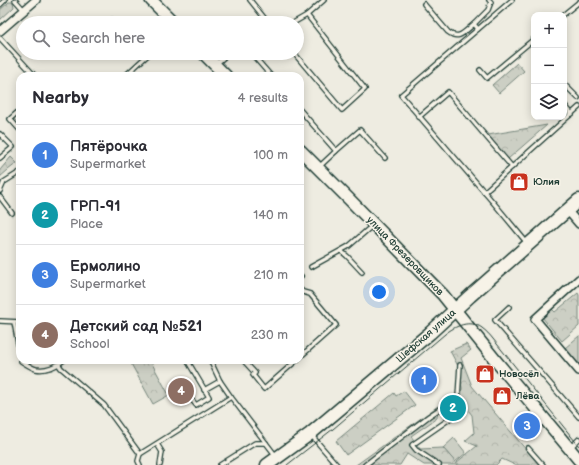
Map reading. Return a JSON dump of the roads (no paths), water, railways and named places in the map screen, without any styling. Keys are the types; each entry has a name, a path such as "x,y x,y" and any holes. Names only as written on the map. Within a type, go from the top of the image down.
{"main road":[{"path":"151,0 167,16"},
{"path":"211,60 222,72"},
{"name":"улица Фрезеровщиков","path":"304,154 443,295 579,460"},
{"name":"Шефская улица","path":"273,462 310,434 455,310 579,200"}],"street":[{"path":"17,16 36,0"},
{"path":"0,31 16,17"},
{"path":"567,210 579,224"},
{"path":"579,279 535,319 579,371"}],"lane":[{"path":"0,5 5,0"},
{"path":"16,0 24,10"},
{"path":"250,0 263,16"},
{"path":"304,17 324,0"},
{"path":"424,4 451,35 456,36 461,35 488,10 491,2 489,0"},
{"path":"512,0 401,95 528,244"},
{"path":"567,12 579,2"},
{"path":"300,60 342,110 365,89 307,15"},
{"path":"474,24 478,29"},
{"path":"0,38 16,55"},
{"path":"480,70 487,78 531,41"},
{"path":"20,60 31,72"},
{"path":"130,72 140,60"},
{"path":"216,65 221,60"},
{"path":"257,60 268,72"},
{"path":"567,87 579,98"},
{"path":"419,117 448,92 512,167"},
{"path":"567,108 572,114"},
{"path":"484,192 579,108"},
{"path":"16,114 10,119 16,126"},
{"path":"304,115 336,151"},
{"path":"318,167 360,130 385,158"},
{"path":"0,134 12,147 0,158"},
{"path":"0,191 4,182 16,174"},
{"path":"0,197 12,213"},
{"path":"311,267 349,246 374,224"},
{"path":"341,251 348,256 362,272"},
{"path":"304,292 310,294 336,325 304,353"},
{"path":"509,307 495,320 579,417"},
{"path":"0,321 14,322 16,333"},
{"path":"27,364 36,369 48,369 59,365 104,405 140,454"},
{"path":"189,364 209,397 196,405 190,396"},
{"path":"212,364 220,381 231,398 266,443 273,462"},
{"path":"247,364 255,373 252,376 264,389 292,364"},
{"path":"365,465 458,397 460,365"},
{"path":"204,390 220,381"},
{"path":"140,465 138,461 140,454 231,398"},
{"path":"439,465 416,450 412,445 451,418 443,407"},
{"path":"310,434 338,465"},
{"path":"569,448 579,439"},
{"path":"220,465 255,443 266,443"},
{"path":"156,444 162,452 160,465"},
{"path":"528,448 543,465"}],"tram line":[{"path":"287,465 333,429 445,334 453,328 468,324 477,325 489,335 579,446"}],"place":[{"name":"Юлия","path":"519,182"},
{"name":"Новосёл","path":"485,374"},
{"name":"Пятёрочка","path":"424,380"},
{"name":"Детский сад №521","path":"181,391"},
{"name":"Лёва","path":"502,396"},
{"name":"ГРП-91","path":"453,408"},
{"name":"Ермолино","path":"527,426"}]}
